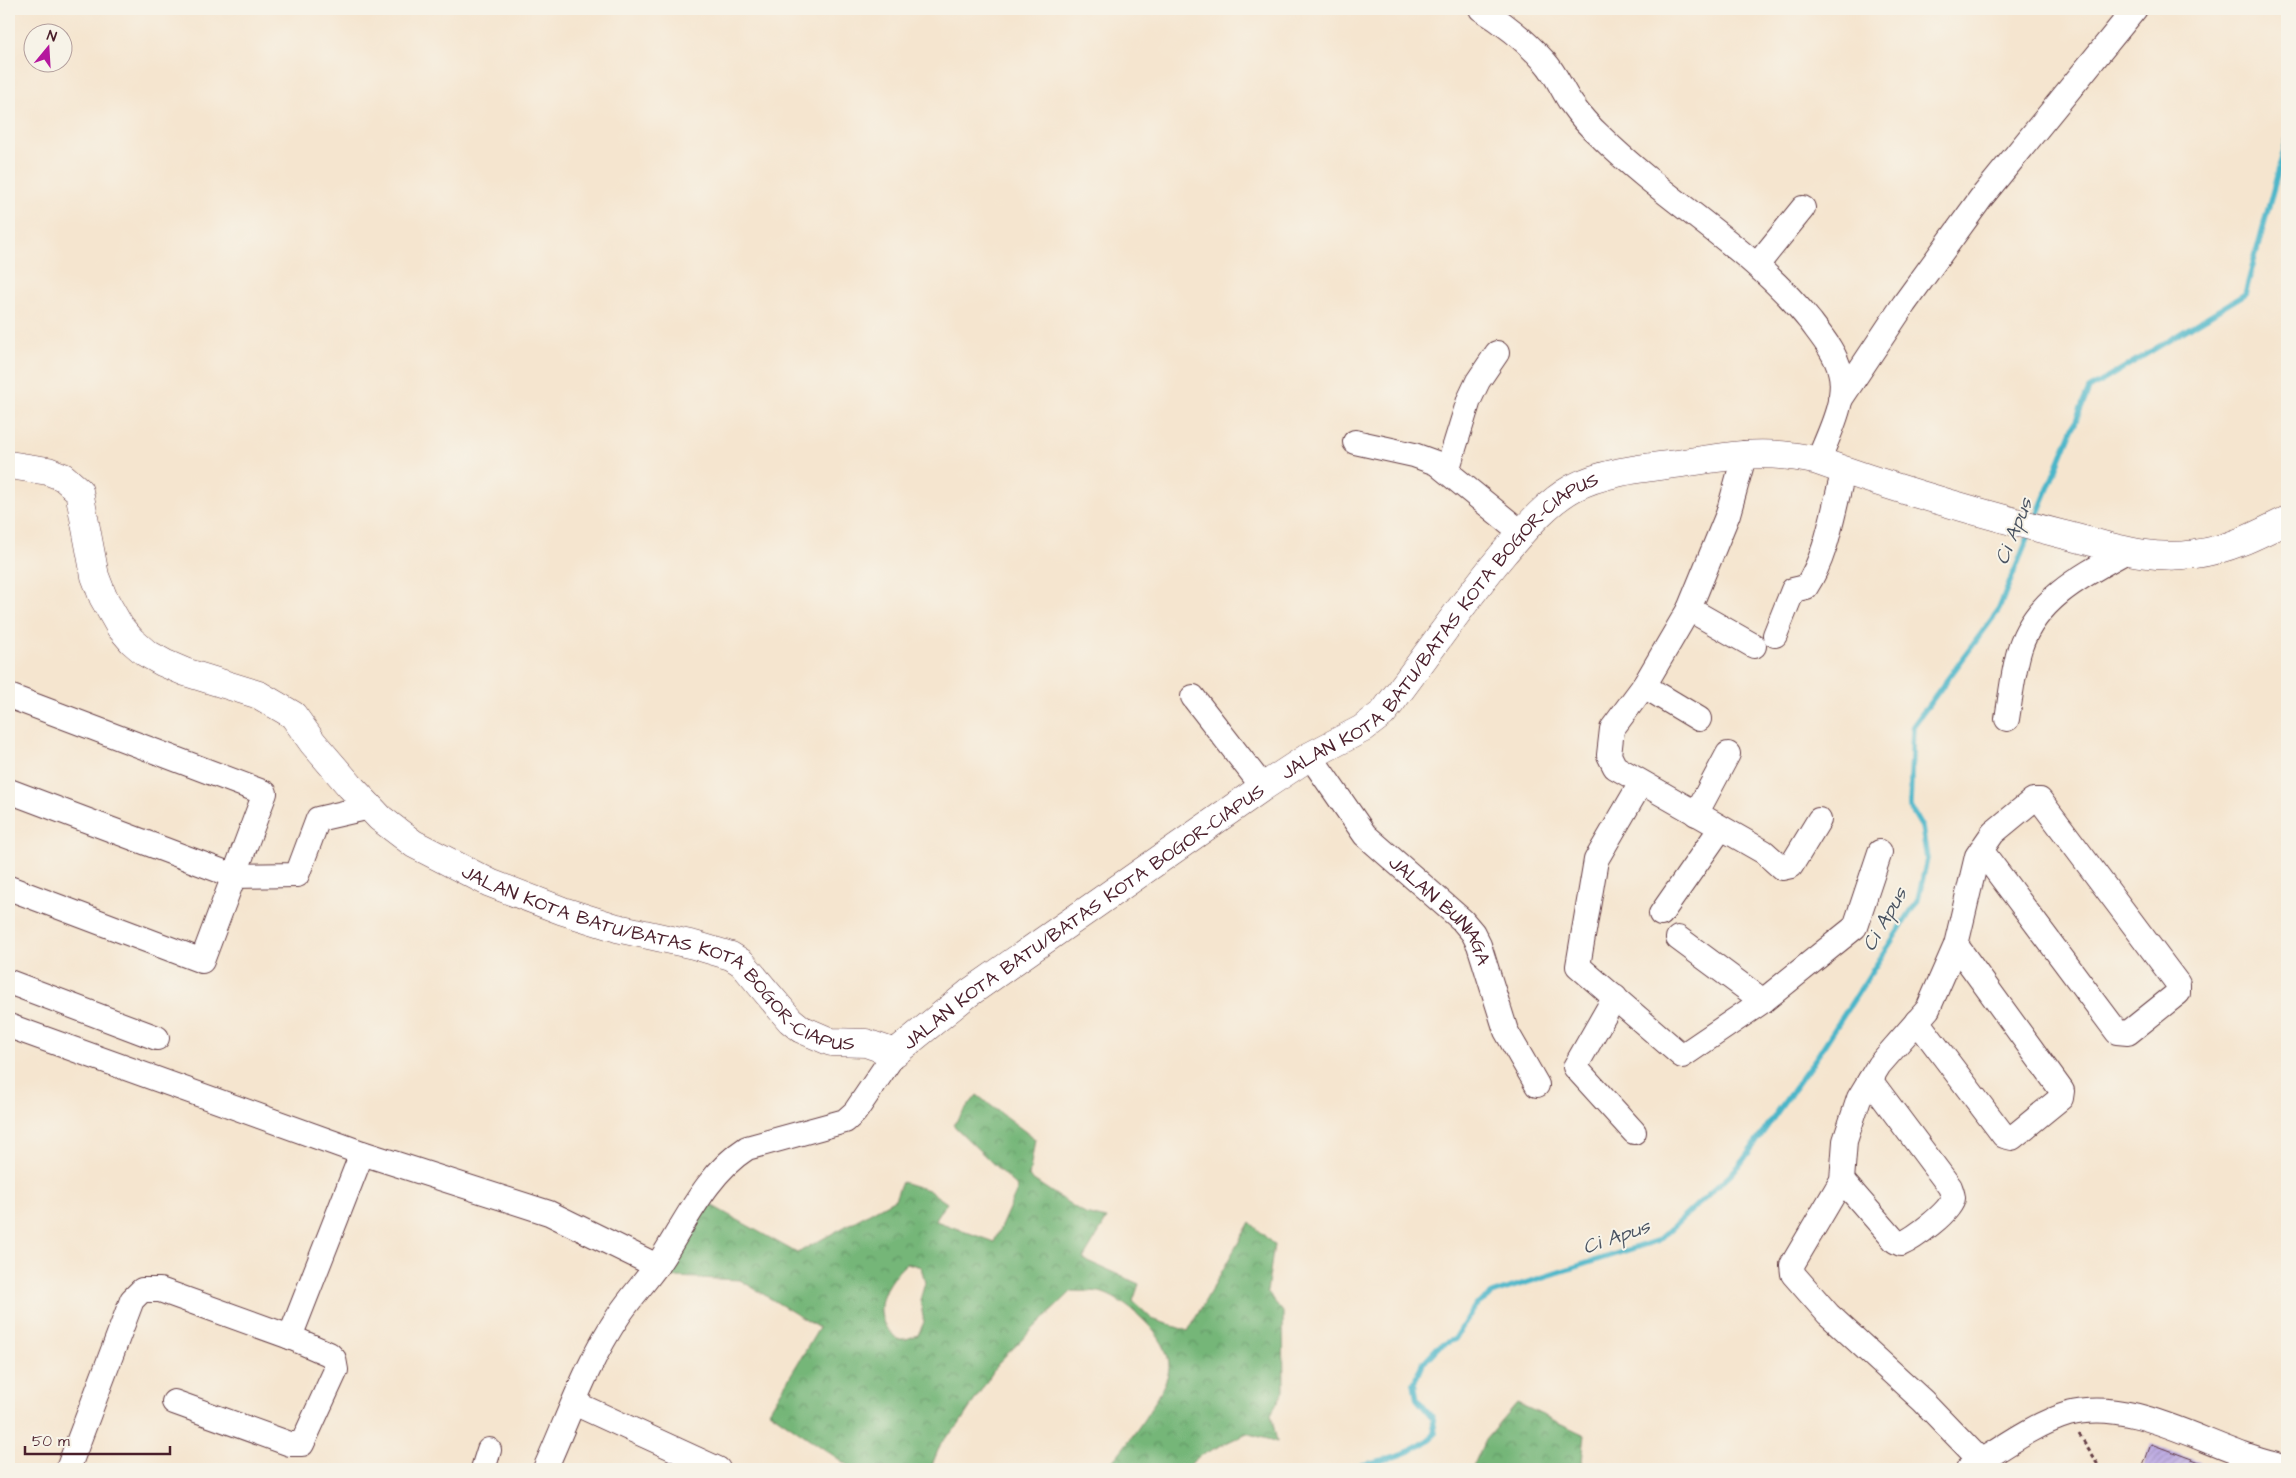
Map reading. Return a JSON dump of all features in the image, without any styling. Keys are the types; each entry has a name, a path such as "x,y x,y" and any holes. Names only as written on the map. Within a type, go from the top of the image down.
{"main road":[{"name":"JALAN KOTA BATU/BATAS KOTA BOGOR–CIAPUS","path":"9,465 48,471 63,477 79,491 90,553 100,590 120,626 132,641 146,653 184,672 260,695 293,715 313,743 380,818 414,844 490,882 563,911 617,928 694,945 731,956 747,968 790,1020 801,1029 831,1042 866,1043 895,1052 969,993 1263,787 1310,756 1362,729 1382,713 1469,596 1522,533 1557,498 1573,488 1628,471 1745,453 1779,454 1818,461 1968,510 2089,540 2125,552"},
{"path":"2125,552 2167,556 2194,555 2222,550 2287,520"}],"street":[{"path":"1481,9 1499,20 1544,62 1580,114 1619,154 1757,265 1804,313 1835,357 1841,373 1840,400 1836,416 1818,461"},
{"path":"1840,400 1904,304 1981,198 2135,9"},
{"path":"1757,265 1803,208"},
{"path":"1447,471 1469,400 1478,382 1498,353"},
{"path":"1354,442 1427,459 1447,471 1522,533"},
{"path":"1745,453 1728,514 1689,609 1644,686 1612,729 1609,755 1615,767 1764,852 1782,868 1790,866 1796,860 1819,820"},
{"path":"1689,609 1764,640 1792,590 1806,587 1825,543 1844,470"},
{"path":"2007,719 2021,646 2032,623 2045,606 2075,581 2125,552"},
{"path":"1644,686 1699,720"},
{"path":"9,696 265,793 202,961 9,888"},
{"path":"1192,697 1263,787"},
{"path":"1696,814 1728,754"},
{"name":"JALAN BUNIAGA","path":"1310,756 1365,835 1462,920 1473,932 1481,951 1506,1031 1537,1084"},
{"path":"1642,783 1596,860 1578,966 1682,1056 1764,1001 1855,927 1880,852"},
{"path":"9,791 234,876 297,875 318,818 370,807"},
{"path":"1981,850 2117,1032 2128,1033 2178,993 2178,984 2040,800 2033,800 1993,833 1981,850 1977,856 1956,946 1928,1009 1879,1065 1859,1098 1845,1140 1842,1180 1792,1265 1793,1274 1828,1314 1923,1402 1974,1465 2046,1423 2068,1414 2090,1410 2138,1416 2208,1440 2265,1464 2287,1467"},
{"path":"1661,914 1721,828"},
{"path":"1678,938 1764,1001"},
{"path":"1917,1021 2004,1136 2012,1138 2061,1098 2062,1091 1956,946"},
{"path":"9,982 157,1038"},
{"path":"1615,998 1574,1067 1634,1132"},
{"path":"9,1026 362,1153 549,1213 657,1266"},
{"path":"546,1469 593,1360 619,1315 657,1266 712,1178 733,1157 747,1148 845,1121 855,1112 895,1052"},
{"path":"1842,1180 1895,1241 1901,1244 1911,1240 1950,1208 1953,1198 1950,1187 1870,1080"},
{"path":"290,1337 362,1153"},
{"path":"68,1469 132,1300 142,1290 160,1290 290,1337 328,1354 334,1359 336,1370 302,1444 290,1444 174,1402"},
{"path":"574,1403 718,1469"}],"path":[{"path":"2068,1414 2100,1468 2097,1469"}],"green space":[{"path":"977,1095 1035,1139 1029,1177 1085,1214 1107,1219 1083,1259 1139,1284 1133,1301 1152,1319 1188,1331 1250,1222 1274,1245 1267,1292 1283,1312 1284,1391 1271,1414 1277,1442 1247,1433 1201,1455 1185,1469 1105,1469 1132,1437 1158,1397 1168,1374 1169,1362 1158,1337 1149,1325 1125,1305 1103,1293 1072,1291 1000,1361 958,1426 941,1443 932,1465 933,1469 853,1469 769,1411 819,1328 740,1280 653,1276 709,1204 797,1253 895,1199 902,1182 928,1190 947,1203 938,1214 936,1221 994,1242 1018,1188 953,1125","holes":["907,1263 921,1267 925,1283 920,1300 924,1322 918,1335 906,1339 897,1339 884,1324 881,1315 882,1298 895,1275"]},
{"path":"1517,1403 1585,1435 1582,1461 1586,1469 1472,1469 1485,1440"}],"building":[{"path":"2151,1444 2216,1468 2216,1469 2142,1469"}],"waterway":[{"name":"Ci Apus","path":"2035,520 2089,389 2245,294 2287,139"},
{"name":"Ci Apus","path":"1346,1469 1405,1453 1426,1442 1435,1434 1433,1418 1417,1399 1414,1383 1422,1364 1438,1347 1455,1339 1475,1306 1494,1293 1659,1240 1739,1166 1818,1055 1918,900 1927,859 1922,827 1910,807 1913,726 1998,611 2030,533"}]}
